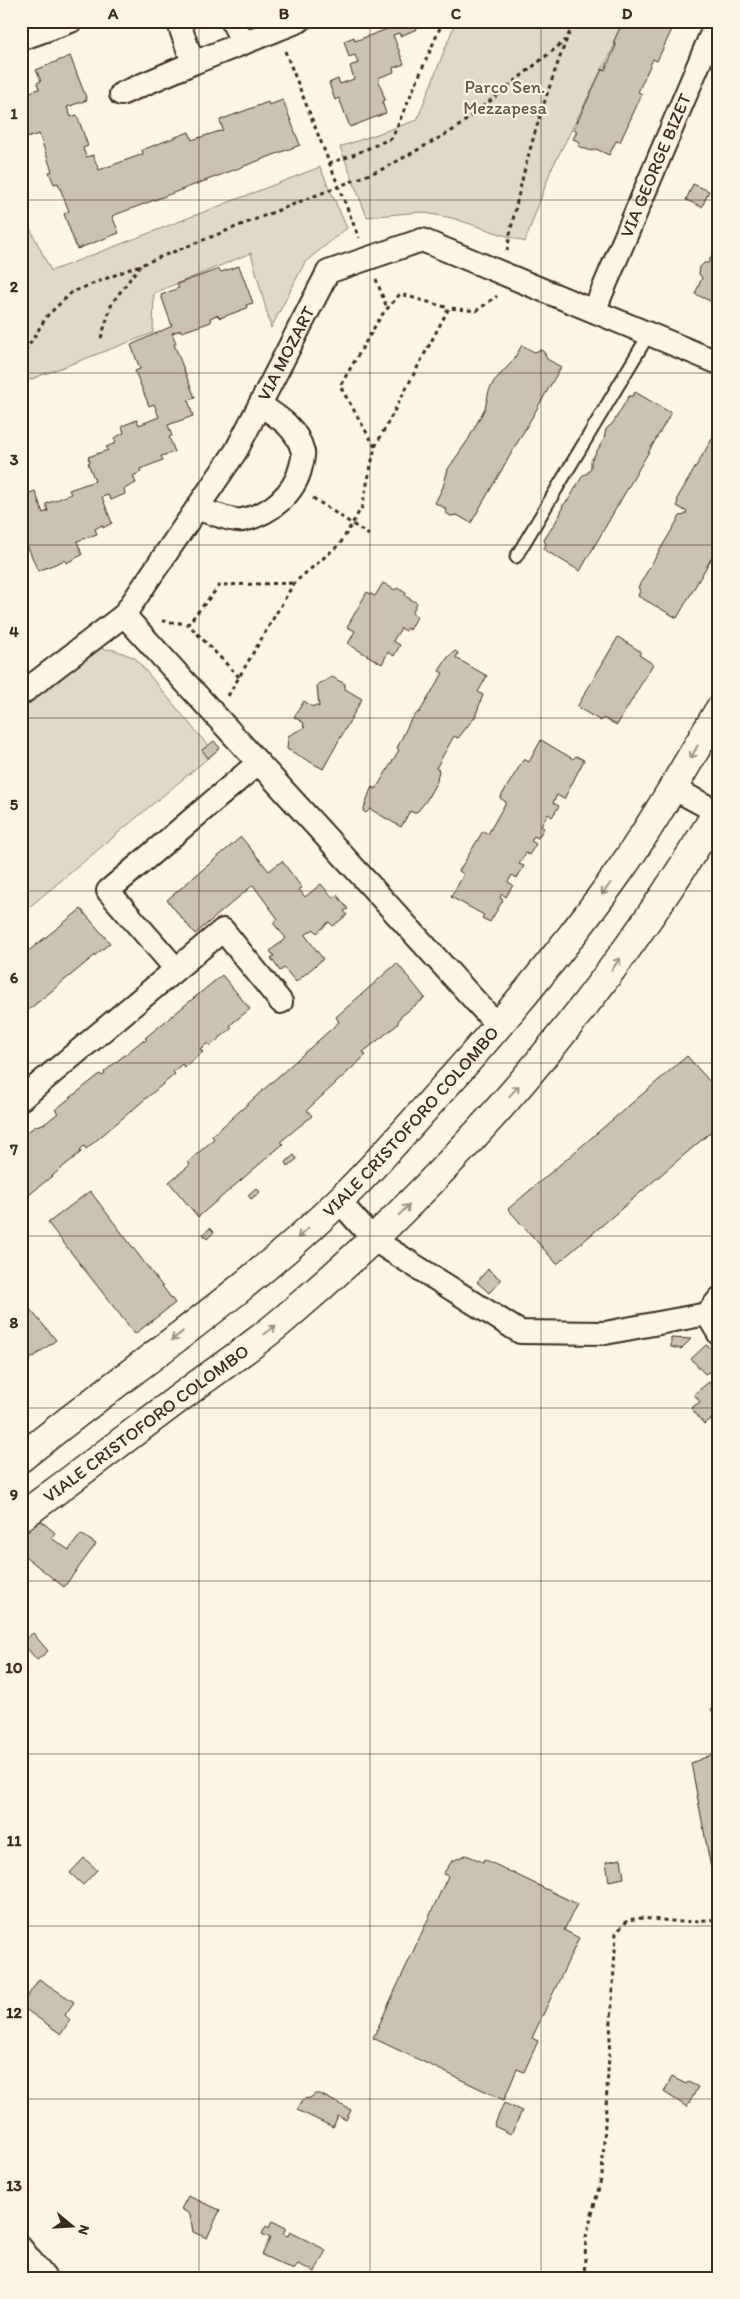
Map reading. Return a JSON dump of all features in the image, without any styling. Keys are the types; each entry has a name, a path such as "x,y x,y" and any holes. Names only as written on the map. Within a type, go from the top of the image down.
{"main road":[{"name":"VIALE CRISTOFORO COLOMBO","path":"21,1458 250,1280 339,1201 499,1027 557,955 622,868 673,788 719,710"},
{"name":"VIALE CRISTOFORO COLOMBO","path":"21,1517 281,1322 374,1240 455,1157 537,1065 595,993 659,905 718,811"}],"street":[{"path":"21,39 71,21"},
{"path":"178,21 193,63"},
{"path":"232,21 243,43"},
{"path":"121,94 299,21"},
{"name":"VIA GEORGE BIZET","path":"594,311 717,21"},
{"name":"VIA MOZART","path":"21,694 124,615 236,451 328,272 422,240 719,363"},
{"path":"197,509 240,521 267,510 289,493 300,474 304,453 287,422 260,405"},
{"path":"124,615 499,1027"},
{"path":"176,969 108,891 258,763"},
{"path":"673,788 718,811"},
{"path":"21,1099 223,930 281,1002"},
{"path":"339,1201 374,1240 520,1332 605,1333 713,1307 719,1334"},
{"path":"21,2248 45,2278"}],"lane":[{"path":"516,557 649,334"}],"path":[{"path":"329,163 392,138 442,21"},
{"path":"375,448 340,386 388,308 400,294 449,308 476,311 497,297 515,204 534,132 574,21"},
{"path":"277,30 388,308"},
{"path":"21,358 47,316 72,292 143,262 384,168 455,129 566,40"},
{"path":"101,338 112,303 143,262"},
{"path":"216,716 294,583 340,544 362,507 375,448 449,308"},
{"path":"292,487 314,498 369,535"},
{"path":"239,677 188,624 220,585 294,583"},
{"path":"584,2278 586,2237 602,2176 616,1933 628,1920 640,1918 682,1922 719,1919"}],"green space":[{"name":"Parco Sen. Mezzapesa","path":"456,21 627,21 551,170 525,242 452,218 420,212 367,217 340,147 417,120"},
{"path":"320,167 347,228 305,262 271,328 251,253 154,293 153,333 21,383 21,210 51,271"},
{"path":"94,648 115,650 135,658 214,753 21,914 21,706"}],"building":[{"path":"385,21 427,21 415,26 417,29 400,36 399,33 393,35 404,64 393,68 394,72 378,78 385,100 382,102 386,113 350,127 339,98 335,100 329,83 338,79 340,84 354,79 350,66 358,63 355,55 349,57 344,41 354,37 355,41 390,28 388,22"},
{"path":"623,21 676,21 657,61 653,59 638,92 642,94 620,142 616,141 609,155 596,149 591,151 578,146 580,142 573,139 577,131 574,129 602,69 605,70 616,45 613,43"},
{"path":"70,56 87,100 67,107 71,117 77,115 88,146 83,148 86,157 93,155 99,170 143,154 142,150 189,132 192,140 223,130 220,120 268,102 269,105 283,100 300,145 112,216 119,233 77,249 64,214 69,211 58,183 54,184 49,172 52,171 39,134 26,138 24,134 21,135 21,95 39,89 37,83 41,81 36,70"},
{"path":"693,184 709,191 702,207 686,200"},
{"path":"714,251 719,253 719,305 695,294 702,278 699,274 700,267 704,263 708,263"},
{"path":"239,266 253,303 246,305 247,308 220,318 217,315 210,318 211,322 182,332 181,330 172,333 176,343 174,344 195,398 188,400 193,416 168,425 172,436 169,437 175,452 161,456 163,460 140,469 141,472 133,476 136,483 124,489 125,494 111,500 108,495 102,497 112,523 103,528 102,525 95,529 97,534 77,541 82,555 66,563 65,560 38,571 24,538 21,539 21,496 35,491 43,513 48,511 46,504 71,494 69,490 95,481 88,463 90,462 88,457 108,450 106,447 116,443 114,438 124,433 122,426 137,420 139,425 159,417 154,404 149,406 135,371 140,369 131,345 172,326 161,295 179,288 177,284 219,269 221,272"},
{"path":"522,345 534,352 541,350 547,359 561,367 471,523 457,515 451,516 446,513 445,508 435,503 443,487 448,469 468,440 485,408 489,391 494,381 513,361"},
{"path":"635,392 671,413 580,571 543,549 546,545 544,540 560,515 563,505 569,499 583,475 588,473 591,461 604,439 606,429 613,423 629,396 633,396"},
{"path":"719,427 719,525 716,530 719,531 719,545 677,618 638,596 640,591 638,587 680,516 685,515 687,512 677,506 678,497"},
{"path":"383,583 395,590 397,588 406,593 405,596 417,603 412,613 417,617 410,630 407,628 406,631 401,628 393,641 400,645 394,656 388,652 382,664 348,644 355,631 347,627 367,592 375,596"},
{"path":"618,637 641,652 639,655 653,664 617,725 603,718 601,721 577,707"},
{"path":"455,651 458,653 456,658 487,676 478,692 483,695 475,717 458,738 454,736 436,768 439,770 437,781 426,801 418,811 414,813 410,811 401,827 370,809 366,813 363,811 372,787 376,789 399,750 397,748 410,721 419,713 443,673 439,671 448,657"},
{"path":"332,677 345,684 345,689 362,699 323,769 287,749 288,736 305,727 303,726 304,723 294,717 304,701 313,707 315,705 319,707 317,685"},
{"path":"541,740 573,759 576,756 584,760 564,799 557,795 553,803 559,806 552,817 548,814 541,826 544,828 538,838 534,836 531,841 536,844 529,855 526,853 519,864 524,866 517,878 512,875 508,882 513,885 506,897 502,894 500,898 503,900 490,922 482,918 484,915 451,897 464,874 459,871 483,831 488,834 506,802 500,798 524,759 529,762"},
{"path":"214,741 220,748 208,758 202,750"},
{"path":"241,837 269,871 282,861 302,888 299,889 305,897 321,884 333,898 337,895 348,909 344,911 347,915 333,926 329,922 317,933 314,929 305,935 323,959 296,982 284,968 280,971 271,958 274,956 270,951 286,938 273,923 278,919 253,885 195,934 167,900"},
{"path":"81,909 110,943 21,1016 21,957"},
{"path":"397,963 425,998 400,1017 397,1025 363,1052 366,1055 307,1110 312,1116 280,1142 283,1144 198,1217 169,1182 190,1165 188,1162 214,1139 212,1136 339,1022 336,1017"},
{"path":"222,975 250,1009 230,1025 232,1028 210,1046 208,1043 200,1049 203,1052 185,1067 182,1064 173,1072 175,1074 86,1149 84,1146 80,1150 81,1152 23,1200 21,1136 36,1126 46,1123 58,1113 55,1110 100,1074 102,1076 105,1074 104,1072 143,1040 144,1042 147,1039 145,1038"},
{"path":"687,1056 719,1092 719,1125 557,1264 508,1209"},
{"path":"294,1155 297,1159 288,1166 286,1162"},
{"path":"256,1188 260,1192 251,1199 248,1195"},
{"path":"90,1191 175,1303 135,1334 48,1223"},
{"path":"210,1228 214,1232 207,1239 203,1234"},
{"path":"488,1269 501,1280 489,1293 477,1282"},
{"path":"23,1301 56,1340 24,1364 21,1364 21,1303"},
{"path":"671,1338 691,1339 681,1349 671,1347"},
{"path":"706,1345 712,1349 715,1355 714,1361 719,1369 715,1376 708,1372 705,1374 691,1359"},
{"path":"709,1382 719,1396 719,1414 704,1424 691,1408 700,1402 694,1394"},
{"path":"39,1519 55,1533 51,1538 69,1550 81,1534 96,1544 64,1587 21,1553 21,1540"},
{"path":"33,1633 48,1651 37,1660 22,1642"},
{"path":"719,1705 719,1713 715,1716 711,1709"},
{"path":"719,1752 719,1867 711,1868 691,1763"},
{"path":"466,1855 483,1862 484,1859 577,1904 564,1930 579,1938 532,2038 538,2041 524,2072 517,2069 504,2100 373,2038 448,1876 443,1874 452,1861"},
{"path":"84,1858 97,1870 83,1885 70,1873"},
{"path":"621,1859 624,1878 609,1881 606,1862"},
{"path":"39,1979 74,2002 65,2015 70,2020 61,2034 21,2006"},
{"path":"672,2077 686,2084 688,2082 698,2087 687,2107 664,2092"},
{"path":"315,2094 320,2094 351,2110 346,2120 338,2116 333,2127 297,2110 303,2099 310,2098"},
{"path":"504,2103 522,2111 511,2134 494,2126"},
{"path":"188,2196 220,2210 207,2238 193,2232 190,2214 181,2209"},
{"path":"272,2221 286,2228 283,2234 288,2236 290,2232 326,2250 315,2272 298,2264 294,2270 262,2255 270,2238 262,2234 266,2226 269,2228"}]}
